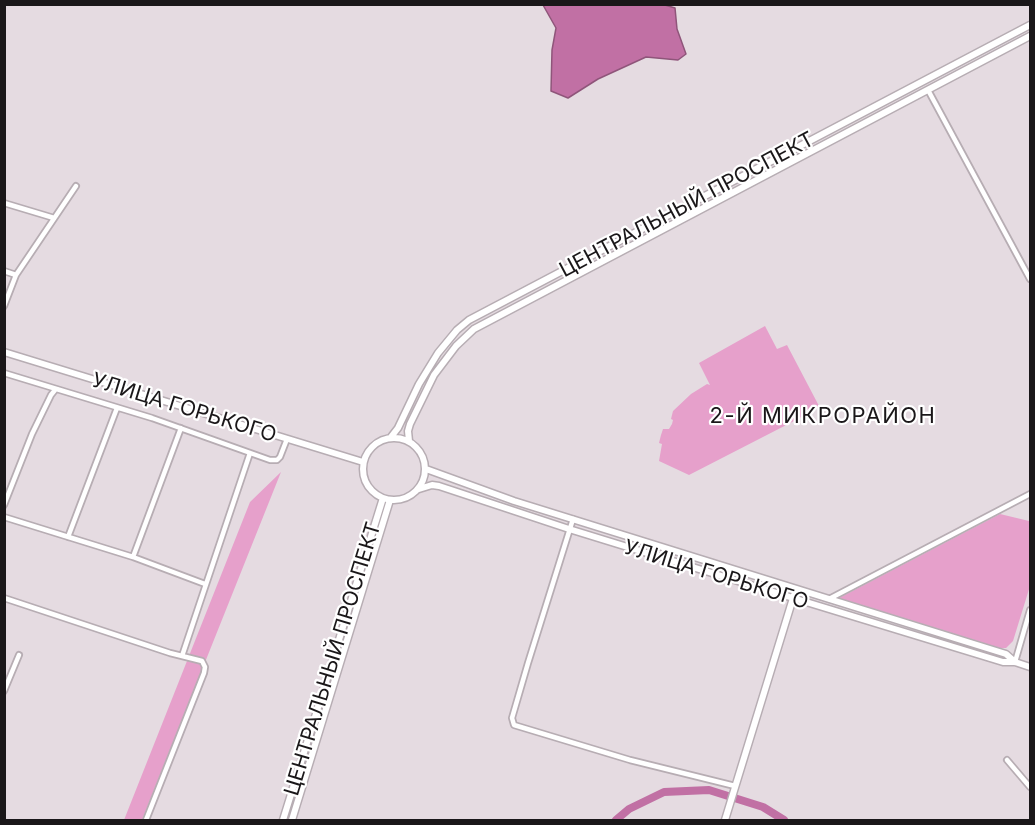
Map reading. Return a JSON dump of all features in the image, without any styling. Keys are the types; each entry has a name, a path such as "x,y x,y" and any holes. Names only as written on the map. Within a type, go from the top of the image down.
{"main road":[{"name":"ЦЕНТРАЛЬНЫЙ ПРОСПЕКТ","path":"391,437 426,371 448,339 469,320 1030,25"},
{"name":"ЦЕНТРАЛЬНЫЙ ПРОСПЕКТ","path":"409,441 408,431 434,375 456,346 474,329 1030,36"},
{"path":"924,82 928,90"},
{"path":"640,231 644,239"},
{"path":"448,339 456,346"},
{"name":"УЛИЦА ГОРЬКОГО","path":"4,352 363,462"},
{"path":"391,437 409,441 420,451 426,469 419,489 407,497 387,499 376,494 366,481 363,462 374,445 391,437"},
{"name":"УЛИЦА ГОРЬКОГО","path":"426,469 514,501 1006,654 1015,662"},
{"name":"УЛИЦА ГОРЬКОГО","path":"419,489 432,485 439,486 793,598 1003,662 1015,662 1030,667"},
{"name":"ЦЕНТРАЛЬНЫЙ ПРОСПЕКТ","path":"283,820 387,499"},
{"name":"ЦЕНТРАЛЬНЫЙ ПРОСПЕКТ","path":"292,820 387,499"},
{"path":"725,820 796,589"}],"street":[{"path":"928,90 1030,279"},
{"path":"4,306 16,275 76,186"},
{"path":"4,203 54,218"},
{"path":"4,272 16,275"},
{"path":"4,373 117,408 270,460 277,460 280,457 287,439"},
{"path":"4,505 32,435 55,390"},
{"path":"68,537 117,408"},
{"path":"133,557 181,429"},
{"path":"182,656 250,453"},
{"path":"829,599 1030,494"},
{"path":"4,517 133,557 205,584"},
{"path":"573,519 512,718 514,726 630,760 735,786"},
{"path":"4,598 170,653 202,661 205,667 204,673 146,820"},
{"path":"1015,662 1030,610"},
{"path":"4,691 19,655"},
{"path":"1007,760 1030,787"}],"shaded area":[{"path":"543,5 665,5 675,8 677,29 686,54 678,60 646,57 598,79 568,98 551,91 552,50 556,28"},
{"path":"765,326 777,349 787,345 819,406 689,475 659,461 661,435 663,429 669,429 672,424 673,411 691,394 707,384 710,385 699,363"},
{"path":"281,472 142,820 124,820 250,502"},
{"path":"1000,514 1029,521 1030,524 1030,586 1013,641 1006,648 839,598"}],"waterway":[{"path":"616,820 629,809 664,792 709,790 763,807 784,820"}],"district":[{"name":"2-Й МИКРОРАЙОН","path":"823,416"}]}
